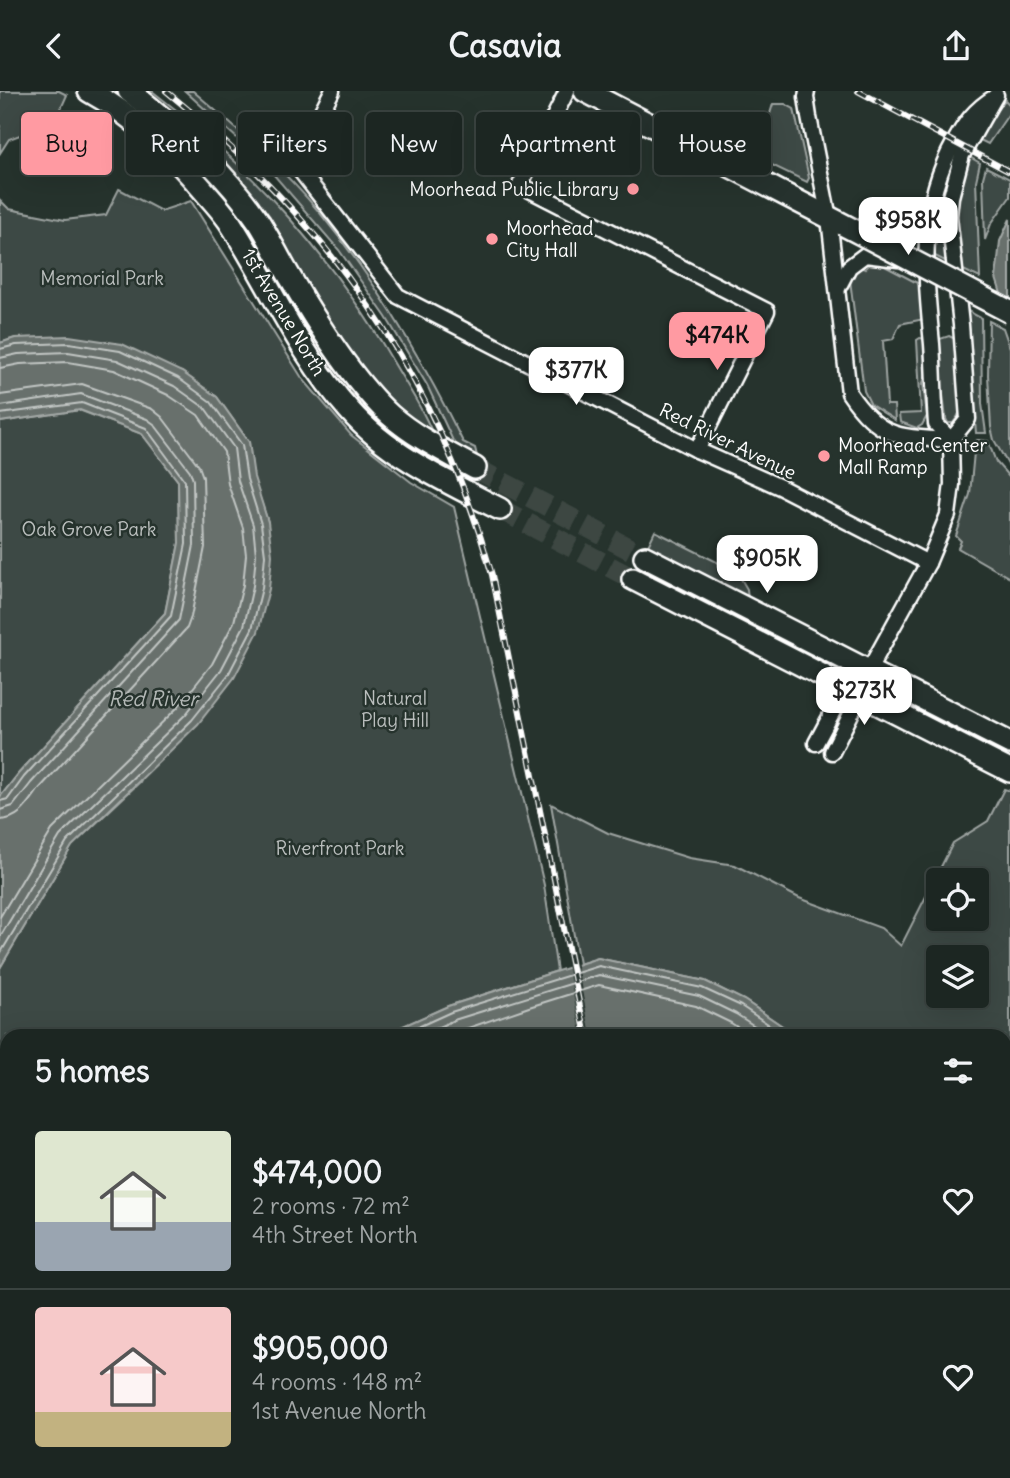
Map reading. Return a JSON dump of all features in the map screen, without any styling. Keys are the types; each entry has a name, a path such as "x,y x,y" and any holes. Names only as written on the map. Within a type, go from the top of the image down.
{"main road":[{"name":"1st Avenue North","path":"129,91 172,124 223,176 259,223 293,283 331,341 389,414 418,437 475,468"},
{"path":"585,91 829,218 867,246 913,261 1010,312"},
{"name":"1st Avenue North","path":"104,94 173,154 228,218 312,362 349,411 413,464 500,509"},
{"path":"645,557 1010,743"},
{"path":"633,579 1010,771"}],"street":[{"name":"Red River Avenue","path":"332,91 295,164 398,296 697,450 780,487 928,563"},
{"path":"567,91 520,185 767,311 697,450"},
{"path":"807,91 809,117 829,218 849,393 863,414 876,426 895,435 951,440"},
{"path":"951,440 936,424 926,249 929,208 935,183 961,130 980,106 999,93"},
{"path":"832,752 854,708 855,692 928,563 947,516 952,484 951,440 968,419 949,216 951,197 962,155 999,93"},
{"path":"838,291 842,277 867,246"},
{"path":"816,743 839,700 855,692"}],"green space":[{"path":"0,91 59,91 67,95 59,112 21,112 21,135 9,139 0,153"},
{"path":"147,91 152,91 178,112 171,112"},
{"path":"185,91 193,91 217,112 208,112"},
{"path":"1005,100 1010,105 1010,112 988,144 976,138 984,125"},
{"path":"773,104 785,104 794,109 809,178 807,182 771,165 771,112"},
{"path":"224,118 238,130 238,139 224,126"},
{"path":"224,151 238,165 238,175 249,175 259,185 322,257 377,334 419,405 434,437 400,413 363,376 224,164"},
{"path":"968,156 980,163 976,181 980,278 959,268 955,207"},
{"path":"986,167 1010,179 1010,197 991,224 985,240 983,178"},
{"path":"943,174 949,176 949,263 929,253"},
{"path":"274,175 285,175 341,239 380,294 415,352 463,442 475,448 477,456 454,443 427,385 386,317 339,250"},
{"name":"Riverfront Park","path":"119,189 161,211 191,201 302,378 351,435 411,482 454,507 544,885 557,971 448,1006 397,1029 0,1029 0,968 72,846 140,782 268,522 253,477 249,442 217,397 182,372 15,338 0,343 0,200 9,209 65,220 106,215"},
{"path":"227,195 330,359 443,461 447,472 429,463 380,429 338,385 221,199"},
{"path":"872,262 921,285 924,319 900,324 893,339 883,341 887,405 894,405 895,420 871,405 864,391 850,280 853,269 865,269"},
{"path":"966,310 981,318 982,404 986,433 976,433"},
{"path":"989,321 1003,328 1010,348 1010,468 994,440 991,427"},
{"path":"949,336 955,339 958,347 963,387 961,407 953,423 948,423 946,419 937,346 940,339"},
{"path":"925,339 927,371 923,383 927,416 917,428 900,422 899,414 921,413 917,340"},
{"name":"Oak Grove Park","path":"79,410 142,434 178,481 179,543 165,613 0,797 0,422"},
{"path":"977,440 988,441 996,462 1010,478 1010,578 958,548 961,541 956,536 970,494"},
{"path":"655,531 737,572 747,589 748,600 647,548"},
{"path":"1004,789 1010,791 1010,1029 787,1029 744,1000 705,981 598,958 579,964 551,804 608,833 689,858 735,865 799,898 881,928 901,946 926,896 926,931 989,931 989,868 940,868 953,843 988,821"}],"water":[{"path":"1010,219 1010,322 996,278 1000,241"},
{"name":"Red River","path":"69,336 122,344 182,372 217,397 249,442 254,477 268,522 272,555 269,589 258,632 234,678 198,724 72,846 0,968 0,797 165,613 179,543 178,481 142,434 80,410 0,422 0,343 15,338"},
{"path":"598,958 705,981 744,1000 787,1029 397,1029 448,1006"}],"pier":[{"path":"576,961 590,1029 581,1029 567,964"}],"tunnel":[{"path":"475,468 645,557"},
{"path":"500,509 633,579"}],"railway":[{"path":"166,91 224,141 278,194 326,249 369,306 407,367 440,432 468,501 492,575 585,1029"},
{"path":"858,91 1010,172"}],"place":[{"name":"Moorhead Public Library","path":"633,189"},
{"name":"Moorhead City Hall","path":"492,239"},
{"name":"Moorhead Center Mall Ramp","path":"824,456"}],"park label":[{"name":"Memorial Park","path":"102,278"},
{"name":"Natural Play Hill","path":"395,709"}]}
